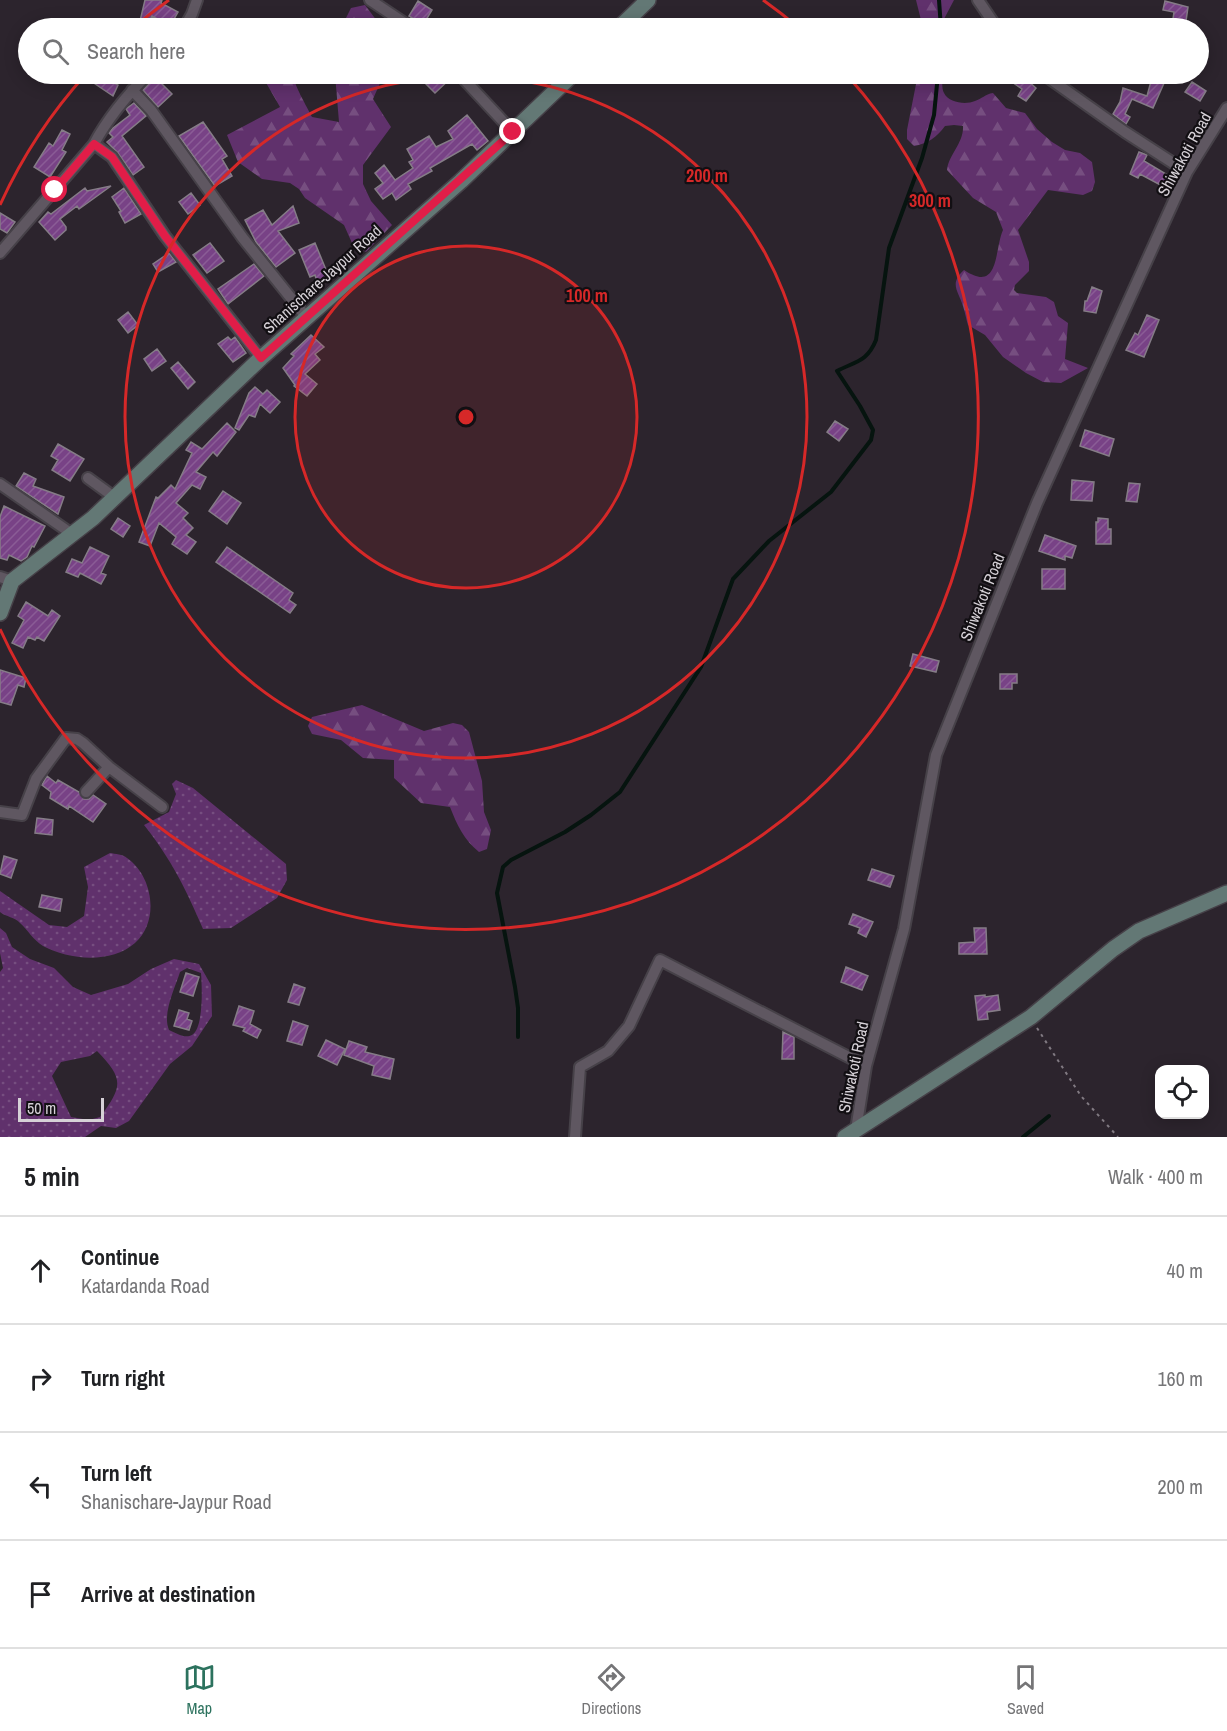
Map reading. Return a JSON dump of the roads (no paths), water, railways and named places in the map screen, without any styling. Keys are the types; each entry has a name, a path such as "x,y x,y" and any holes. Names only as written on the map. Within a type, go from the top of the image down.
{"street":[{"path":"190,18 197,0"},
{"path":"370,0 397,18"},
{"path":"629,18 648,0"},
{"path":"978,0 990,18"},
{"path":"0,253 94,144 101,131 138,84"},
{"path":"468,84 513,132"},
{"name":"Shanischare-Jaypur Road","path":"0,613 6,579 93,518 261,358 513,132 563,84"},
{"path":"1057,84 1187,172"},
{"path":"132,90 151,110 242,237 307,318"},
{"name":"Shiwakoti Road","path":"850,1133 904,928 936,755 1037,503 1187,172 1227,108"},
{"path":"94,144 112,157 165,236 261,358"},
{"path":"88,478 114,497"},
{"path":"0,484 72,534"},
{"path":"0,812 22,815 36,779 66,738 77,739 83,743 109,767 162,807"},
{"path":"86,792 109,767"},
{"path":"850,1133 1031,1017 1113,949 1139,931 1227,893"},
{"path":"575,1137 580,1067 608,1050 629,1026 660,960 866,1066"}],"waterway":[{"path":"939,0 940,18"},
{"path":"518,1037 515,987 497,893 503,867 511,860 565,832 620,792 701,667 733,579 769,541 831,492 871,440 873,430 837,371 865,357 876,340 889,248 922,158 934,115 937,84"},
{"path":"1023,1137 1049,1116"}]}
